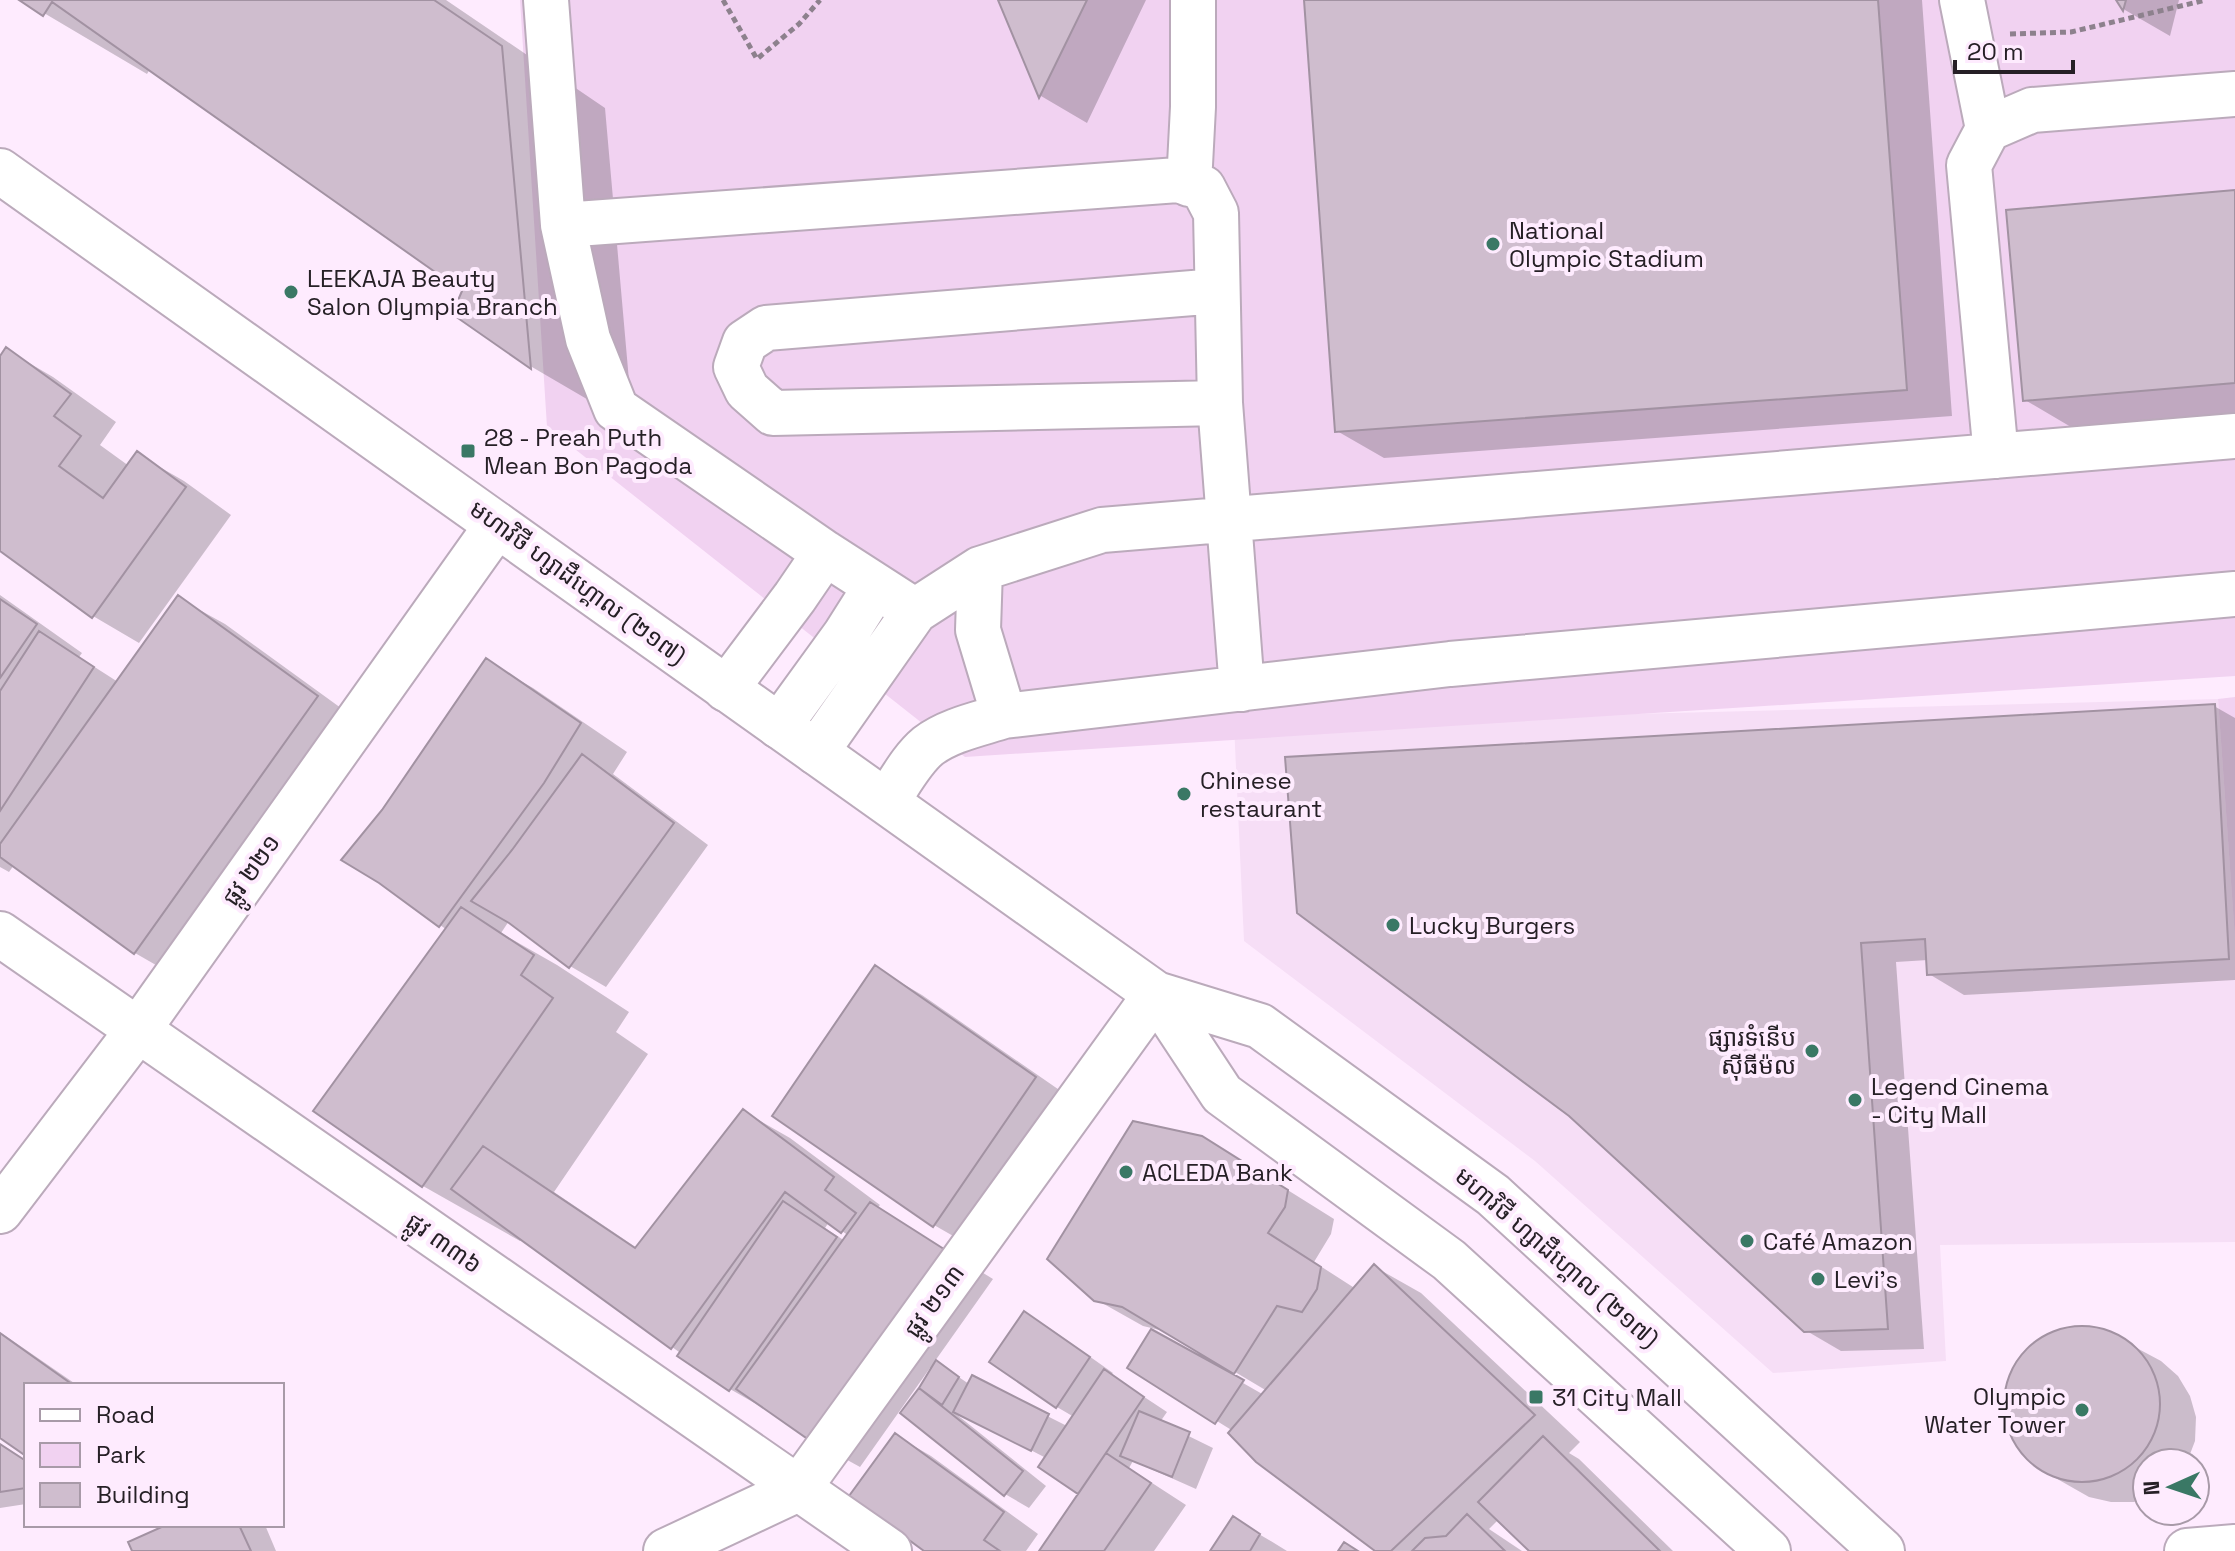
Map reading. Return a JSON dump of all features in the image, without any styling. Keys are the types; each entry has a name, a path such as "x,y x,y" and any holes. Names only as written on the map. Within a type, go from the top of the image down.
{"main road":[{"path":"546,0 563,225 588,339 616,409 915,611"},
{"path":"1189,184 1193,0"},
{"path":"1965,18 1988,129"},
{"path":"1996,456 1969,165 1988,129 2032,110 2235,94"},
{"name":"មហាវិថី ហ្សាដឹហ្គោល (២១៧)","path":"0,171 1156,994 1260,1026 1493,1195 1882,1551"},
{"path":"563,225 1178,180 1203,188 1216,213 1220,403 1242,689"},
{"path":"1217,291 766,328 745,342 736,367 747,390 773,413 1220,403"},
{"path":"816,752 915,611 980,569 1102,530 2235,436"},
{"name":"ផ្លូវ ២២១","path":"0,1211 138,1030 497,525"},
{"path":"726,689 825,553"},
{"path":"980,569 978,630 1004,716"},
{"path":"779,726 845,635 876,586"},
{"path":"887,801 928,746 945,736 1004,716 1450,664 2235,594"},
{"name":"ផ្លូវ ៣៣៦","path":"0,934 889,1551"},
{"name":"មហាវិថី ហ្សាដឹហ្គោល (២១៧)","path":"1156,994 1222,1094 1449,1260 1768,1551"},
{"name":"ផ្លូវ ២១៣","path":"666,1551 798,1489 1156,994"},
{"path":"2187,1551 2235,1547"}],"path":[{"path":"723,0 757,59 799,24 820,0"},
{"path":"1965,18 2071,32 2206,0"}],"shaded area":[{"name":"ផ្សារទំនើប ស៊ីធីម៉ល","path":"2218,699 2235,938 2235,1242 1940,1245 1946,1361 1773,1373 1535,1161 1244,941 1234,724"}],"green space":[{"path":"520,0 2235,0 2235,676 965,757 547,427"},
{"path":"2235,697 2235,938 2218,699"}],"building":[{"path":"19,0 434,0 502,46 531,369 452,314 462,291 52,2 43,16"},
{"path":"998,0 1087,0 1039,98"},
{"path":"1304,0 1878,0 1907,390 1335,432"},
{"path":"2116,0 2126,0 2123,11"},
{"path":"2235,190 2235,383 2023,401 2006,210"},
{"path":"6,347 71,394 54,416 81,436 59,466 103,498 137,451 186,487 92,618 0,551 0,356"},
{"path":"178,595 318,696 134,954 0,857 0,844"},
{"path":"0,599 37,624 0,678"},
{"path":"39,631 94,667 0,811 0,691"},
{"path":"486,658 581,723 544,783 439,927 379,883 341,860 382,810"},
{"name":"ផ្សារទំនើប ស៊ីធីម៉ល","path":"2215,704 2229,959 1927,975 1925,939 1861,943 1888,1329 1804,1332 1569,1116 1297,913 1285,757"},
{"path":"582,754 674,823 569,968 509,923 471,901"},
{"path":"461,907 534,955 521,975 553,998 422,1187 313,1111"},
{"path":"875,965 1036,1077 933,1227 772,1116"},
{"path":"743,1109 834,1177 825,1190 856,1213 841,1233 785,1192 671,1349 451,1189 483,1146 635,1248"},
{"path":"1133,1121 1202,1136 1288,1190 1285,1207 1268,1233 1321,1267 1317,1289 1302,1312 1277,1306 1234,1374 1122,1307 1094,1301 1047,1259"},
{"path":"783,1201 837,1237 729,1391 677,1356"},
{"path":"870,1202 947,1251 812,1442 736,1389"},
{"path":"1374,1264 1535,1415 1391,1551 1375,1551 1256,1462 1228,1433"},
{"path":"1024,1311 1090,1357 1056,1408 989,1362"},
{"name":"Olympic Water Tower","path":"2067,1327 2097,1327 2126,1339 2147,1360 2159,1389 2159,1419 2148,1447 2131,1447 2131,1464 2097,1481 2067,1481 2038,1469 2017,1448 2005,1419 2005,1389 2017,1360 2038,1339"},
{"path":"1151,1329 1244,1380 1215,1424 1127,1368"},
{"path":"0,1333 70,1383 24,1383 24,1455 0,1438"},
{"path":"936,1360 959,1377 942,1405 919,1388"},
{"path":"1104,1369 1144,1397 1078,1494 1038,1467"},
{"path":"972,1375 1049,1414 1031,1451 953,1412"},
{"path":"919,1388 1023,1471 1004,1496 900,1413"},
{"path":"1139,1411 1190,1432 1172,1477 1120,1456"},
{"path":"895,1433 1004,1512 984,1540 1000,1551 924,1551 849,1496"},
{"path":"1543,1436 1660,1551 1529,1551 1478,1502"},
{"path":"0,1444 24,1460 24,1488 0,1492"},
{"path":"1106,1453 1151,1483 1104,1551 1039,1551"},
{"path":"1467,1514 1505,1551 1412,1551 1425,1538 1446,1536"},
{"path":"1233,1516 1260,1534 1250,1551 1210,1551"},
{"path":"162,1527 240,1527 251,1551 132,1551 128,1542"},
{"path":"1344,1542 1358,1551 1338,1551"}],"place":[{"name":"National Olympic Stadium","path":"1493,244"},
{"name":"LEEKAJA Beauty Salon Olympia Branch","path":"291,292"},
{"name":"28 - Preah Puth Mean Bon Pagoda","path":"468,451"},
{"name":"Chinese restaurant","path":"1184,794"},
{"name":"Lucky Burgers","path":"1393,925"},
{"name":"ផ្សារទំនើប ស៊ីធីម៉ល","path":"1812,1051"},
{"name":"Legend Cinema - City Mall","path":"1855,1100"},
{"name":"ACLEDA Bank","path":"1126,1172"},
{"name":"Café Amazon","path":"1747,1241"},
{"name":"Levi's","path":"1818,1279"},
{"name":"31 City Mall","path":"1536,1397"},
{"name":"Olympic Water Tower","path":"2082,1410"}]}
